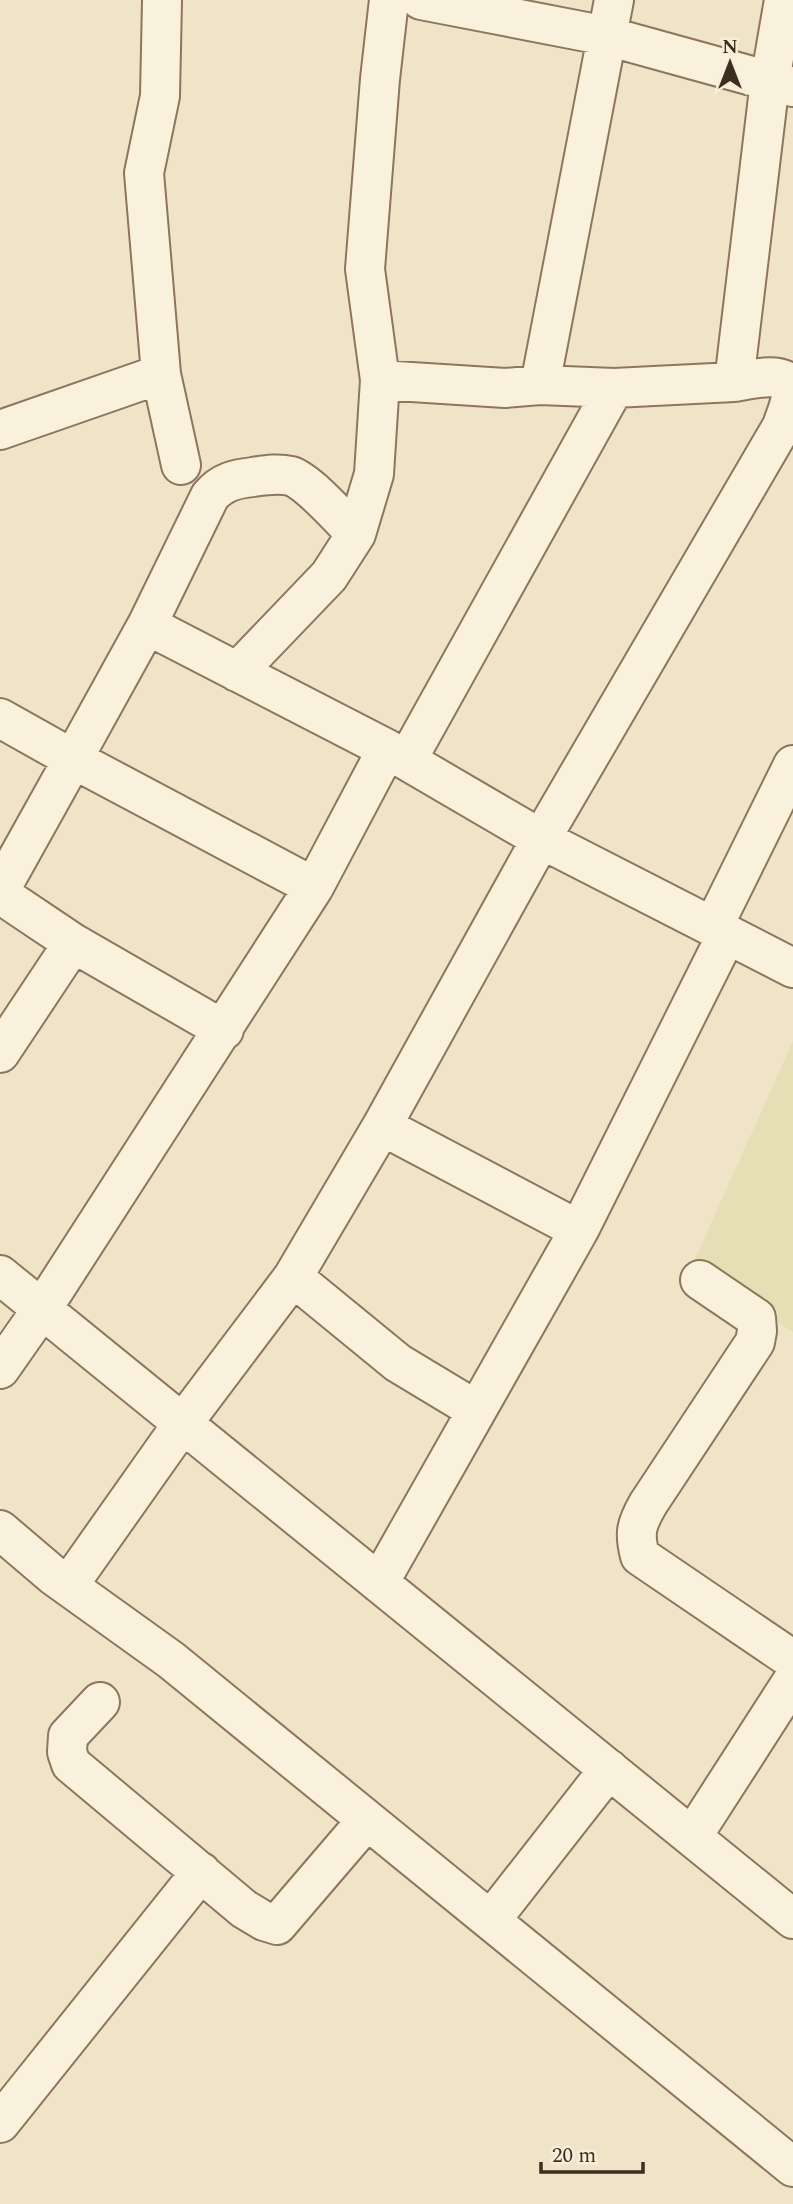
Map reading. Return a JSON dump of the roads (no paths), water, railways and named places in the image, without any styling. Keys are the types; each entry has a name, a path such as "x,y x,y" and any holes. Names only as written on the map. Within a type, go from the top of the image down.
{"street":[{"path":"162,0 160,96 144,173 161,374 181,465"},
{"path":"237,672 329,576 356,534 374,474 380,380 365,269 389,0"},
{"path":"421,0 610,18 781,84"},
{"path":"734,382 781,84 784,0"},
{"path":"540,385 610,18"},
{"path":"0,430 161,374"},
{"path":"68,1587 183,1423 293,1278 382,1126 541,839 782,426 792,391 789,384 773,376 734,382 614,388 540,385 505,388 380,380"},
{"path":"0,1369 224,1030 397,755 614,388"},
{"path":"224,1030 73,943 0,892 146,625 209,496 218,486 235,480 277,474 294,477 317,495 356,534"},
{"path":"146,625 397,755 541,839 793,968"},
{"path":"0,718 314,887"},
{"path":"379,1583 579,1230 720,931 793,765"},
{"path":"0,1053 73,943"},
{"path":"382,1126 579,1230"},
{"path":"0,1275 793,1919"},
{"path":"293,1278 398,1363 476,1410"},
{"path":"700,1280 756,1318 755,1342 648,1504 639,1519 635,1537 640,1556 793,1660"},
{"path":"0,1530 68,1587 171,1660 793,2167"},
{"path":"692,1837 793,1680"},
{"path":"100,1702 68,1737 67,1752 71,1764 244,1909 264,1921 277,1925 368,1820"},
{"path":"491,1920 608,1769"},
{"path":"0,2123 201,1872"}]}
